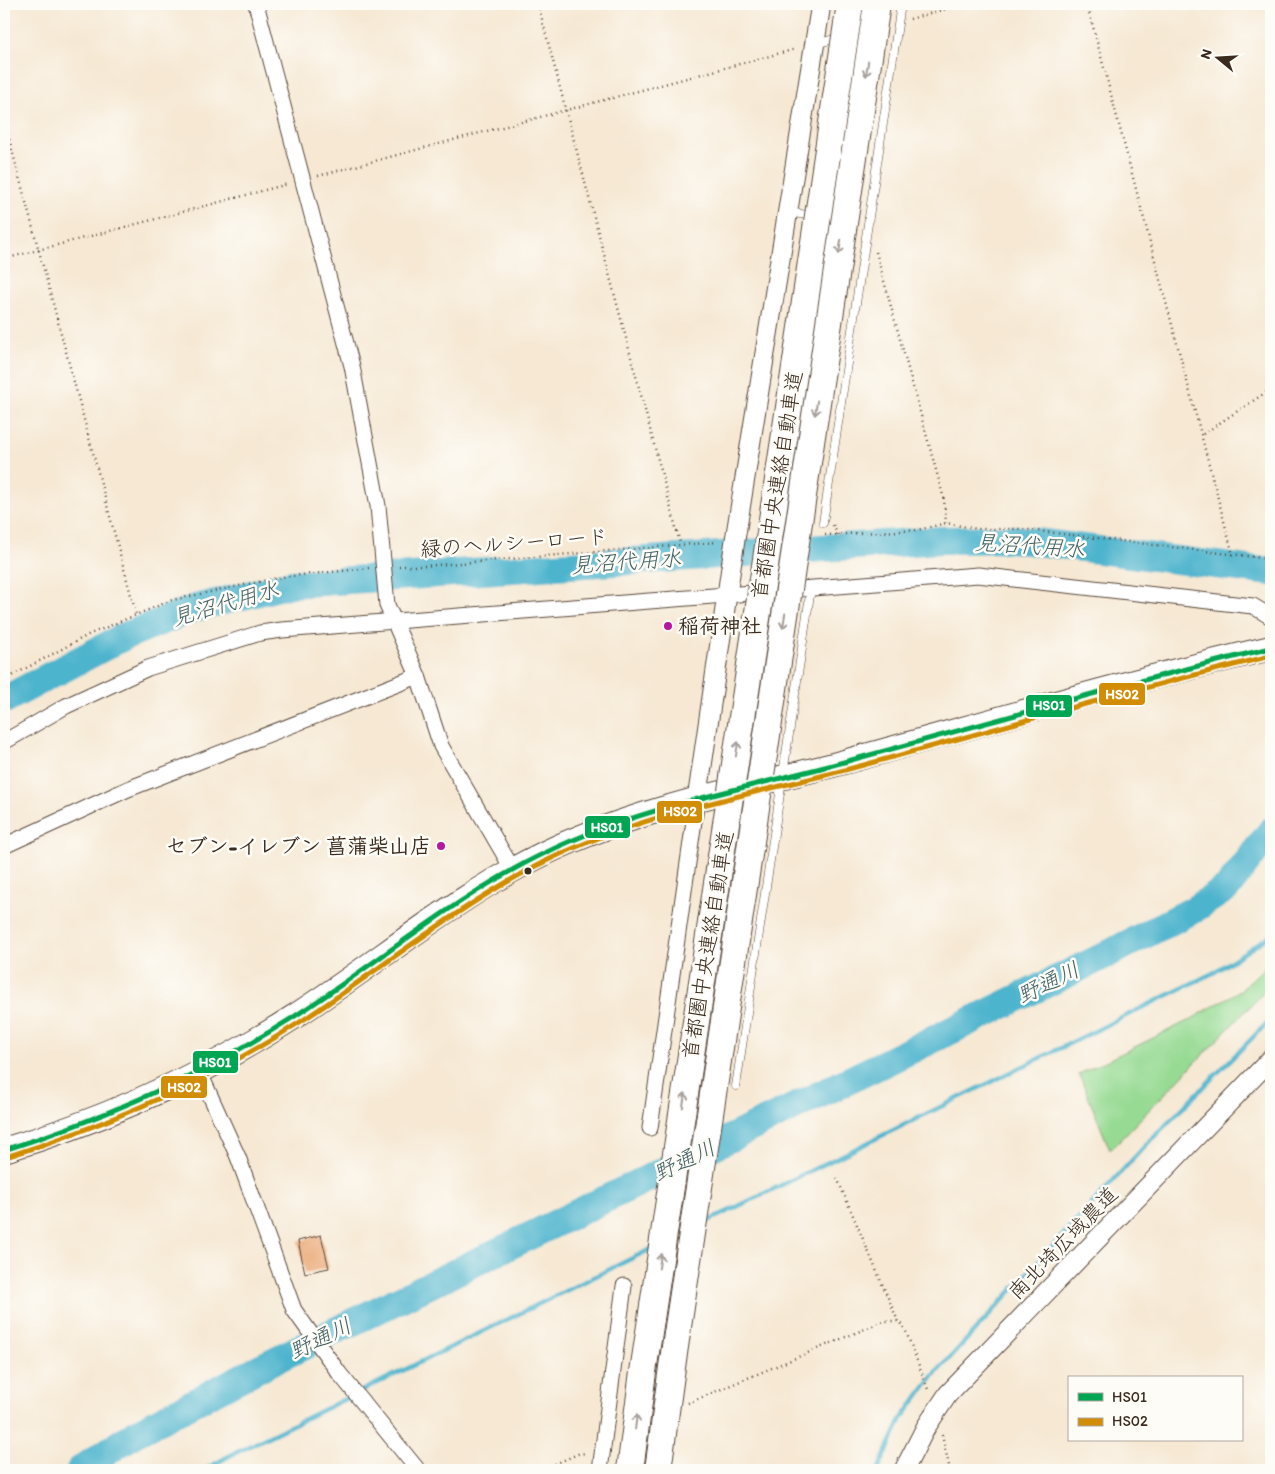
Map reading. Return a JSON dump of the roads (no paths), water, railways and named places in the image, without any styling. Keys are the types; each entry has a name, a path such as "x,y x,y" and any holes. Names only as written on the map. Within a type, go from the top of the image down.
{"highway":[{"name":"首都圏中央連絡自動車道","path":"630,1470 643,1372 850,4"},
{"name":"首都圏中央連絡自動車道","path":"658,1470 672,1360 882,18"}],"main road":[{"path":"4,1150 111,1113 199,1070 292,1018 457,905 513,870 583,836 698,800 1271,648"}],"street":[{"path":"256,4 352,366 378,506 386,569 387,605 418,676 441,746 513,870"},
{"path":"650,1128 728,594 820,4"},
{"path":"4,742 76,701 148,668 260,633 978,575 1254,606 1271,617"},
{"path":"4,846 128,788 418,676"},
{"name":"南北埼広域農道","path":"904,1470 933,1403 948,1394 1271,1059"},
{"path":"199,1070 238,1158 298,1317 339,1373 418,1470"},
{"path":"600,1470 624,1286"}],"lane":[{"path":"823,523 901,4"},
{"path":"861,32 882,18 898,22"},
{"path":"814,44 852,34"},
{"path":"788,212 827,218"},
{"path":"837,220 867,224"},
{"path":"736,1086 811,588"}],"waterway":[{"name":"見沼代用水","path":"4,700 125,636 195,608 291,584 942,540 1013,539 1271,572"},
{"name":"野通川","path":"80,1470 134,1434 263,1366 1106,955 1193,910 1227,888 1271,831"},
{"path":"702,1224 1213,973 1271,935"},
{"path":"878,1470 902,1418 935,1374 1145,1146 1271,1019"},
{"path":"204,1470 653,1248"}],"place":[{"name":"稲荷神社","path":"668,626"},
{"name":"セブン-イレブン 菖蒲柴山店","path":"441,846"}]}
